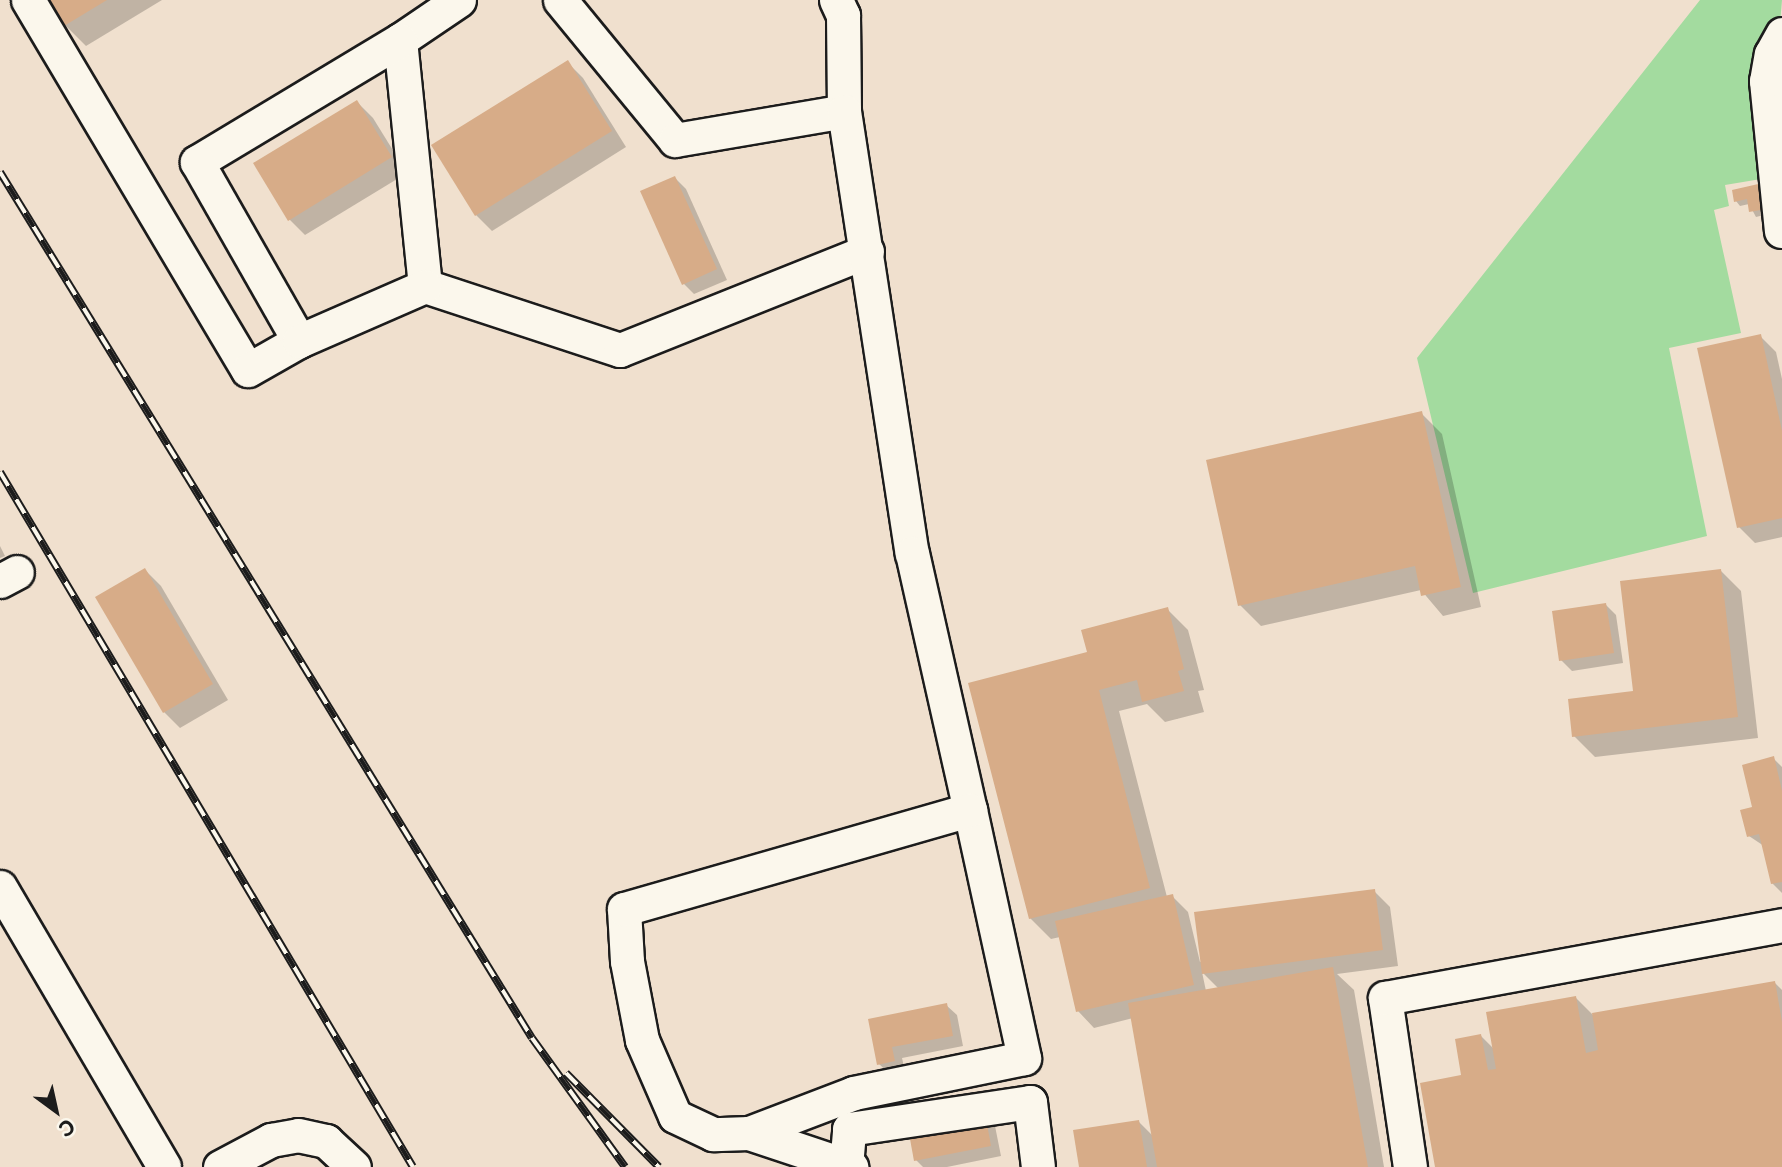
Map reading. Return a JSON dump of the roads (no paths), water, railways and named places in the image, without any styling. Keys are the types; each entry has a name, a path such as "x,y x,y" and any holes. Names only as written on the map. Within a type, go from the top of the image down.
{"street":[{"path":"27,0 248,370 299,341 425,286 620,350 867,251"},
{"path":"299,341 197,163 400,40 459,0"},
{"path":"559,0 675,140 844,111"},
{"path":"836,0 843,15 844,111 912,553 970,810 1024,1058 854,1093 749,1133 713,1134 675,1116 642,1040 626,961 624,909 970,810"},
{"path":"1782,34 1771,54 1766,81 1782,232"},
{"path":"400,40 425,286"},
{"path":"0,887 164,1167"},
{"path":"1410,1167 1385,998 1782,925"},
{"path":"749,1133 849,1166 849,1129 1030,1102 1038,1167"},
{"path":"220,1167 271,1140 298,1135 326,1141 354,1167"}],"railway":[{"path":"0,172 532,1038 625,1167"},
{"path":"0,472 413,1167"},
{"path":"566,1073 659,1167"}]}
